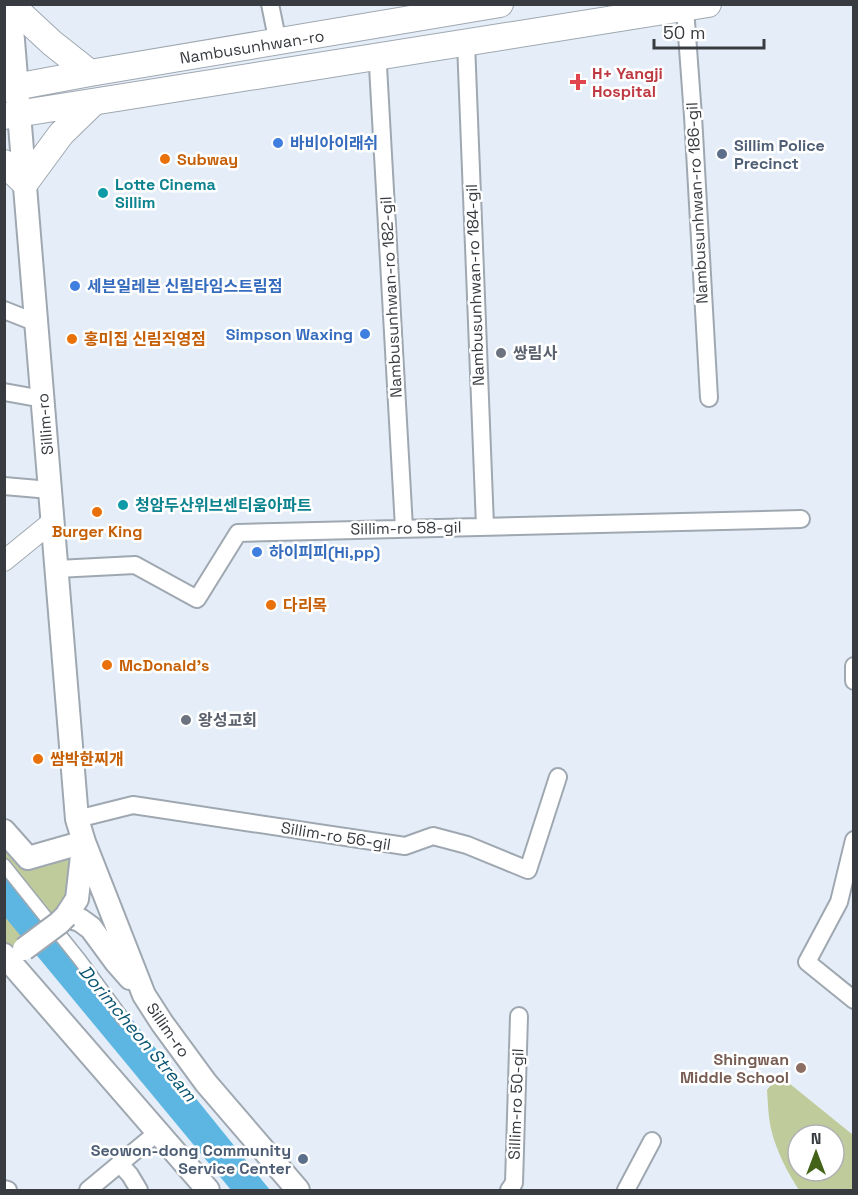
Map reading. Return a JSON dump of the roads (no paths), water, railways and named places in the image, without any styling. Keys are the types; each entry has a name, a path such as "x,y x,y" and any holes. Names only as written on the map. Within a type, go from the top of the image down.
{"main road":[{"path":"4,14 10,4 52,43 90,73"},
{"name":"Sillim-ro","path":"10,4 12,115 25,183 77,819 144,995 206,1083 298,1191"},
{"name":"Nambusunhwan-ro","path":"11,88 500,4"},
{"name":"Nambusunhwan-ro","path":"12,115 382,61 465,43 696,6"},
{"path":"4,163 25,183 61,134 94,102"},
{"path":"4,831 28,858 84,842"},
{"name":"Sillim-ro","path":"66,916 77,898 84,842"},
{"path":"144,995 91,928 80,920 66,916 51,930 6,958 208,1191"}],"street":[{"path":"270,4 278,43"},
{"name":"Nambusunhwan-ro 186-gil","path":"696,6 693,116 709,398"},
{"name":"Nambusunhwan-ro 184-gil","path":"465,43 485,526"},
{"name":"Nambusunhwan-ro","path":"120,102 382,61"},
{"name":"Nambusunhwan-ro 182-gil","path":"382,61 404,528"},
{"path":"4,310 37,323"},
{"path":"4,392 43,399"},
{"path":"4,486 50,490"},
{"name":"Sillim-ro 58-gil","path":"57,569 135,565 197,599 238,533 801,519"},
{"path":"4,561 53,520"},
{"path":"854,666 854,681"},
{"name":"Sillim-ro 56-gil","path":"77,819 133,805 405,846 433,836 467,845 528,870 558,777"},
{"path":"854,840 839,902 807,962 854,1000"},
{"path":"4,865 80,960 124,1020"},
{"name":"Sillim-ro 50-gil","path":"509,1191 514,1183 519,1016"},
{"path":"96,1188 158,1132"},
{"path":"626,1191 652,1141"},
{"path":"120,1164 130,1175 139,1191"}],"water":[{"name":"Dorimcheon Stream","path":"4,861 270,1190 231,1190 5,917"}],"place":[{"name":"H+ Yangji Hospital","path":"578,82"},
{"name":"바비아이래쉬","path":"278,143"},
{"name":"Sillim Police Precinct","path":"722,154"},
{"name":"Subway","path":"165,159"},
{"name":"Lotte Cinema Sillim","path":"103,193"},
{"name":"세븐일레븐 신림타임스트림점","path":"75,286"},
{"name":"Simpson Waxing","path":"365,334"},
{"name":"홍미집 신림직영점","path":"72,339"},
{"name":"쌍림사","path":"501,353"},
{"name":"청암두산위브센티움아파트","path":"123,505"},
{"name":"Burger King","path":"97,512"},
{"name":"하이피피(Hi,pp)","path":"257,552"},
{"name":"다리목","path":"271,605"},
{"name":"McDonald's","path":"107,665"},
{"name":"왕성교회","path":"186,720"},
{"name":"쌈박한찌개","path":"38,759"},
{"name":"Shingwan Middle School","path":"801,1068"},
{"name":"Seowon-dong Community Service Center","path":"303,1159"}]}
